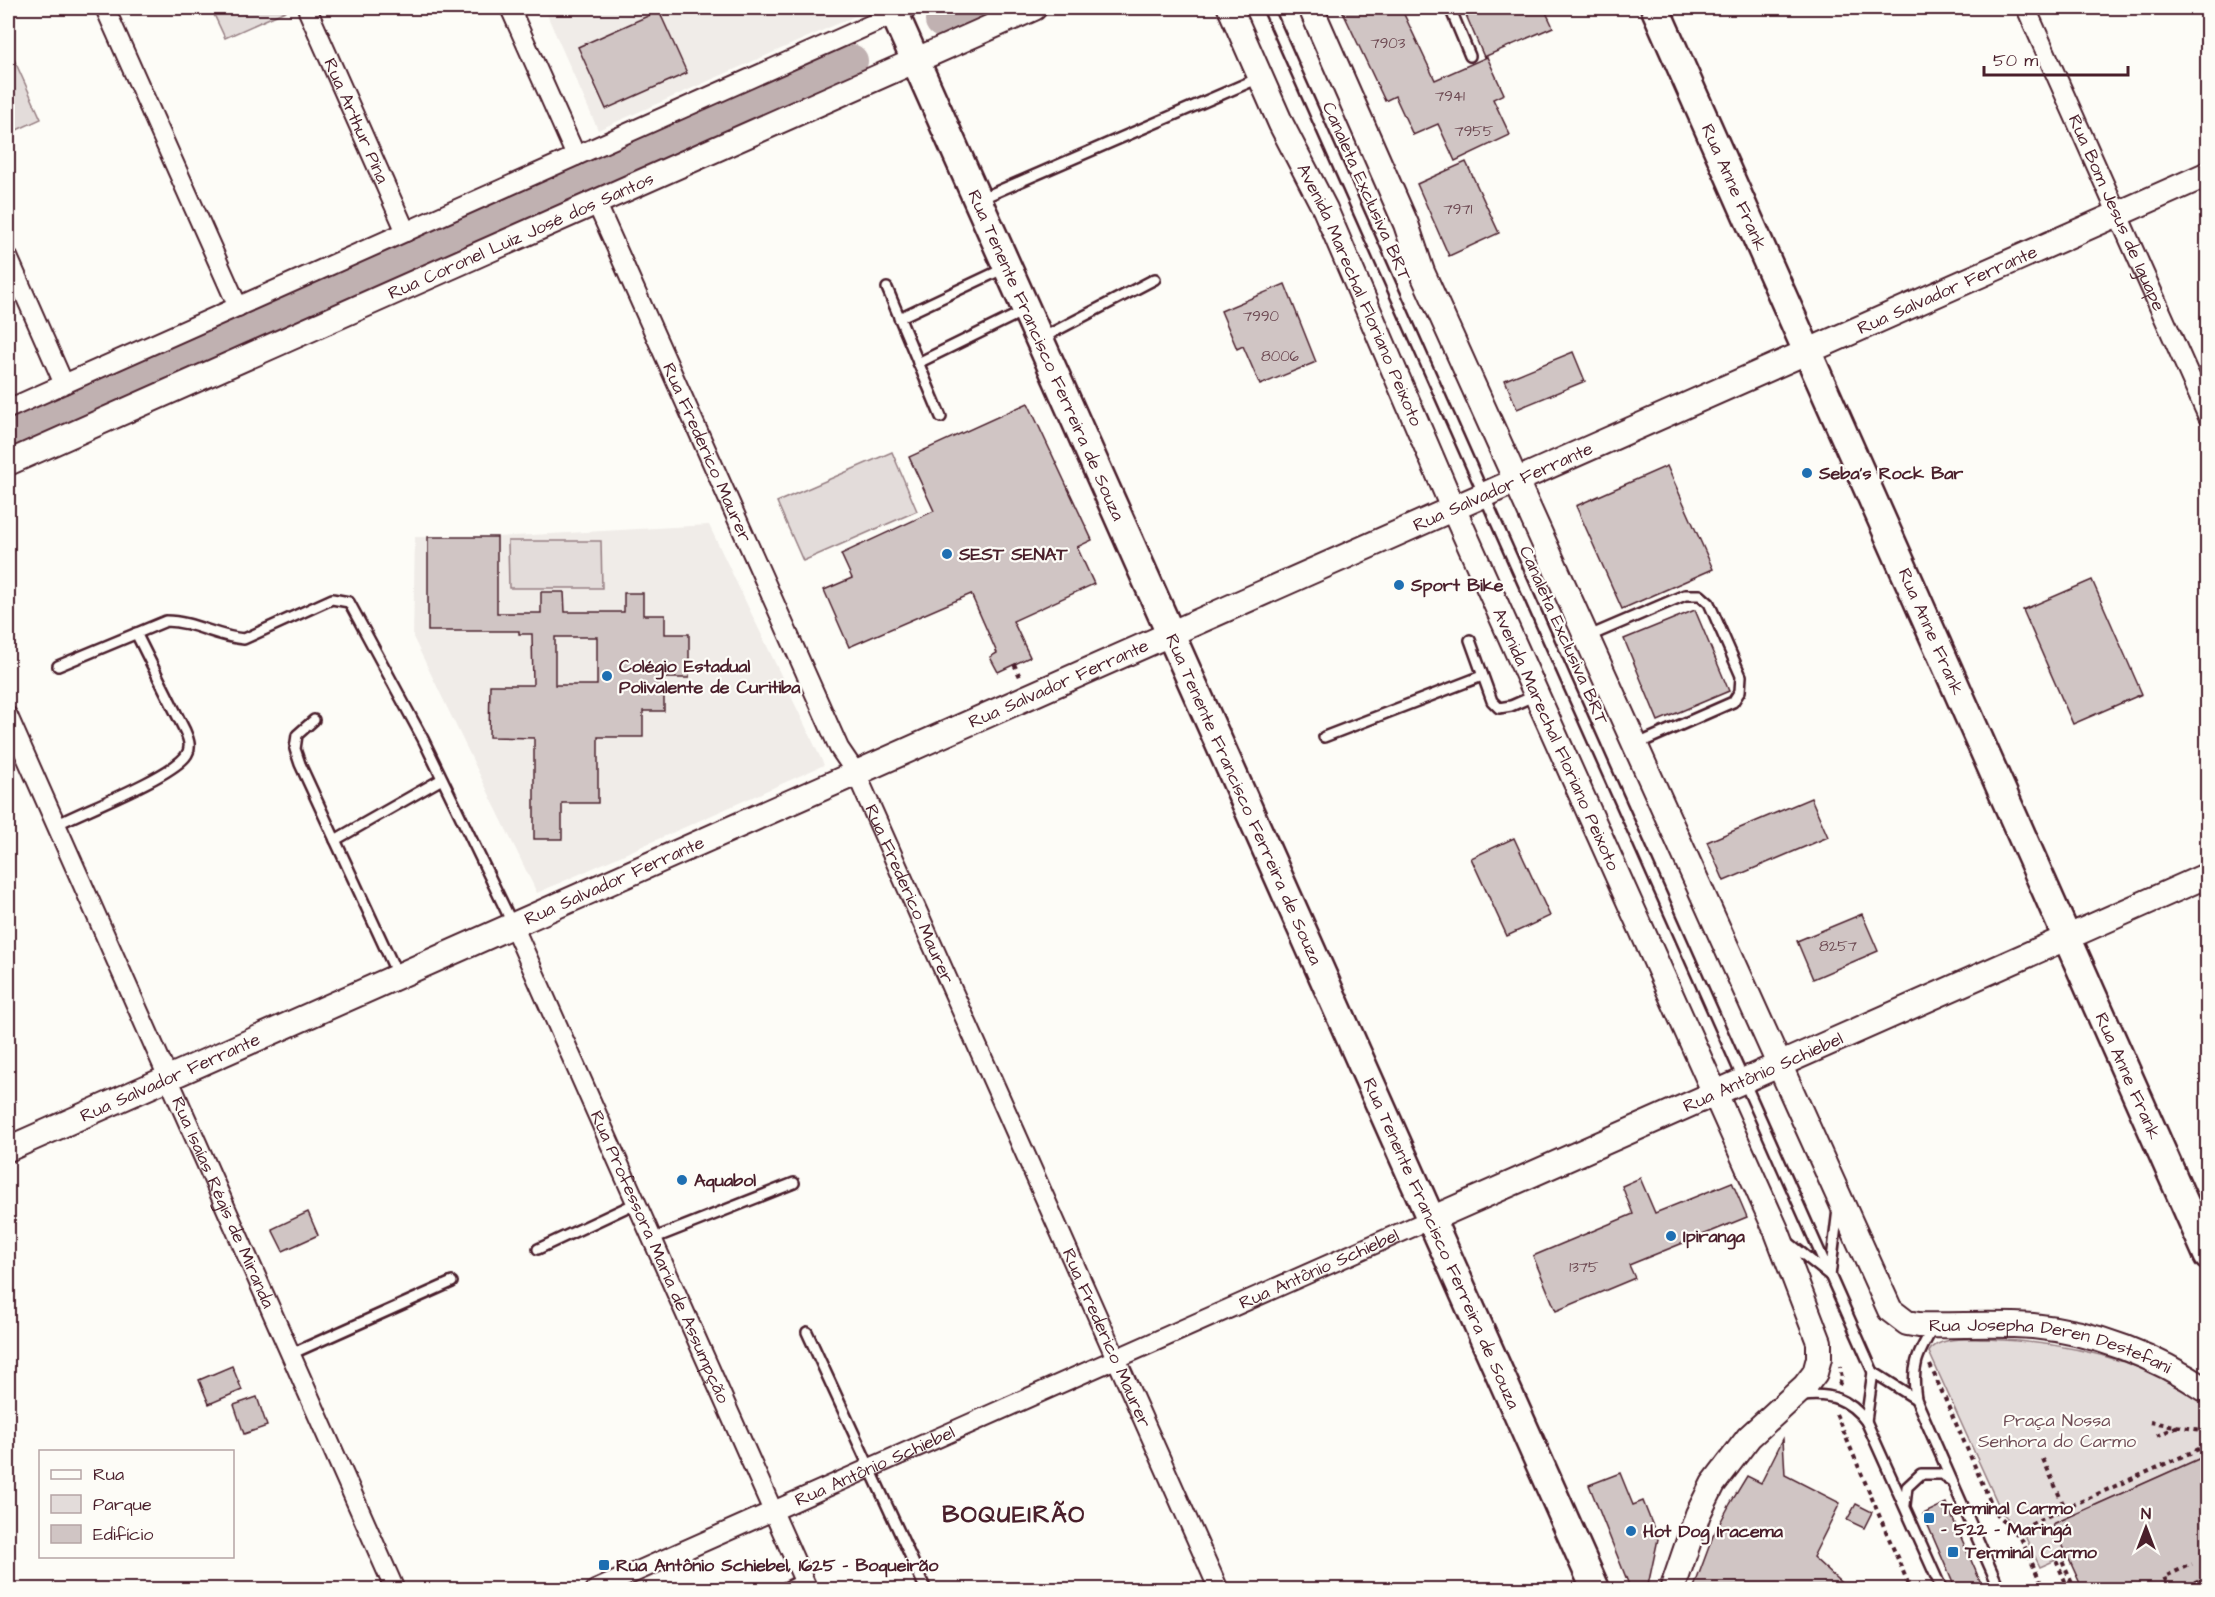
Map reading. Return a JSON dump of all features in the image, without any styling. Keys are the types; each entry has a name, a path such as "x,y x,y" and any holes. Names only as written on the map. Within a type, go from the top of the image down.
{"main road":[{"name":"Rua Anne Frank","path":"1655,8 2208,1256"},
{"name":"Rua Tenente Francisco Ferreira de Souza","path":"898,10 915,60 1596,1590"}],"street":[{"path":"105,8 238,307"},
{"path":"510,8 576,156"},
{"name":"Rua Coronel Luiz José dos Santos","path":"8,463 1034,8"},
{"name":"Avenida Marechal Floriano Peixoto","path":"1230,8 1285,133 1325,209 1453,508 1713,1094 1777,1232 1819,1342 1819,1358 1815,1373 1792,1397"},
{"path":"1311,8 1406,224 1422,272 1839,1197"},
{"name":"Rua Bom Jesus de Iguape","path":"2026,8 2208,417"},
{"name":"Rua Arthur Pina","path":"308,10 406,232"},
{"path":"8,409 898,10"},
{"name":"Rua Salvador Ferrante","path":"8,1149 2208,174"},
{"name":"Rua Frederico Maurer","path":"596,202 839,748 856,773 1219,1590"},
{"path":"8,257 64,384"},
{"name":"Rua Isaías Régis de Miranda","path":"8,716 395,1590"},
{"name":"Rua Antônio Schiebel","path":"601,1588 2208,875"},
{"name":"Rua Professora Maria de Assumpção","path":"513,925 806,1584"},
{"name":"Rua Josepha Deren Destefani","path":"1839,1197 1890,1310 1907,1323 1934,1326 2003,1325 2067,1331 2136,1353 2208,1390"},
{"path":"1672,1590 1694,1523 1713,1484 1749,1437 1792,1397"}],"lane":[{"name":"Canaleta Exclusiva BRT","path":"1268,8 1873,1372"},
{"path":"1450,8 1470,56"},
{"path":"978,200 1260,78"},
{"path":"899,318 1007,267"},
{"path":"1039,339 1155,279"},
{"path":"887,288 940,417"},
{"path":"918,363 1026,310"},
{"path":"1587,637 1685,596 1700,595 1709,603 1741,676 1740,691 1732,702 1635,745"},
{"path":"58,666 166,621 183,621 230,638 244,639 332,599 349,602 442,779 513,925"},
{"path":"56,825 170,769 186,756 190,743 136,633"},
{"path":"1470,640 1492,701 1500,708 1511,706 1536,695"},
{"path":"1324,737 1482,676"},
{"path":"314,720 297,735 296,749 398,976"},
{"path":"335,840 442,779"},
{"path":"652,1239 794,1183"},
{"path":"1830,1276 1839,1197"},
{"path":"538,1249 636,1203"},
{"name":"Canaleta Exclusiva BRT","path":"1777,1232 1830,1276"},
{"path":"291,1354 452,1282"},
{"path":"1934,1326 1917,1354 1914,1370 1916,1399 2000,1590"},
{"path":"807,1332 926,1590"},
{"path":"1866,1421 1873,1372 1916,1399"},
{"path":"1792,1397 1818,1394 1835,1396 1858,1411 1866,1421 1942,1590"},
{"path":"1905,1507 1907,1487 1921,1474 1941,1474 1955,1487"},
{"path":"781,1590 806,1584"}],"path":[{"path":"1929,1363 1996,1514 2021,1538 2044,1590"},
{"path":"1832,1409 1838,1416 1911,1590"},
{"path":"2150,1422 2208,1431"},
{"path":"2157,1436 2178,1426"},
{"path":"2013,1531 2208,1445"},
{"path":"2043,1459 2065,1508"},
{"path":"2069,1590 2057,1563 2062,1562 2075,1590"},
{"path":"2169,1588 2164,1577 2192,1564"},
{"path":"2180,1590 2208,1577"},
{"path":"2180,1590 2208,1577"},
{"path":"2200,1579 2205,1590"}],"shaded area":[{"path":"544,8 860,8 862,13 598,130"},
{"name":"Colégio Estadual Polivalente de Curitiba","path":"709,525 824,765 537,893 413,637 415,537 497,537"}],"green space":[{"path":"211,8 292,8 225,38"},
{"path":"8,46 41,119 8,134"},
{"path":"892,452 917,511 803,561 777,502"},
{"path":"508,541 601,541 602,588 509,588"},
{"name":"Praça Nossa Senhora do Carmo","path":"1988,1339 2045,1344 2102,1356 2130,1364 2183,1388 2207,1404 2207,1455 2054,1524 2067,1555 2040,1567 2025,1536 2002,1513 1929,1352 1933,1347 1947,1341"}],"building":[{"path":"1341,8 1401,8 1435,80 1487,57 1504,94 1493,99 1510,135 1455,161 1438,124 1413,135 1395,96 1385,101"},
{"path":"1463,8 1544,8 1553,27 1484,57"},
{"path":"659,11 687,73 606,109 578,47"},
{"path":"1466,162 1499,233 1449,256 1417,184"},
{"path":"1285,284 1316,362 1260,385 1243,346 1237,349 1221,311"},
{"path":"1573,352 1585,381 1517,409 1505,380"},
{"path":"1028,403 1092,540 1077,547 1094,584 1013,621 1030,657 998,672 990,657 997,653 971,594 849,647 824,590 852,578 841,554 934,511 909,457"},
{"path":"1667,466 1713,569 1622,609 1576,506"},
{"path":"428,537 497,537 497,613 541,613 541,592 564,592 565,612 624,612 624,593 643,593 643,615 665,615 665,634 689,634 689,678 664,678 664,711 643,711 643,737 598,737 598,803 562,803 562,839 534,839 534,738 489,737 490,685 533,685 532,634 519,634 519,631 428,631","holes":["555,637 597,637 597,685 555,685"]},
{"path":"2092,580 2142,694 2073,724 2023,610"},
{"path":"1695,610 1729,691 1658,721 1624,639"},
{"path":"1811,798 1828,837 1724,881 1707,842"},
{"path":"1514,838 1550,916 1507,936 1471,858"},
{"path":"1862,914 1878,951 1813,979 1797,941"},
{"path":"1640,1178 1655,1213 1732,1182 1747,1217 1629,1265 1635,1278 1556,1311 1533,1256 1633,1214 1622,1186"},
{"path":"308,1212 318,1235 283,1251 272,1229"},
{"path":"232,1366 242,1390 209,1404 199,1380"},
{"path":"257,1397 267,1426 244,1434 234,1405"},
{"path":"1783,1439 1785,1475 1840,1503 1813,1557 1849,1590 1693,1590 1713,1536 1730,1504 1747,1476 1761,1483"},
{"path":"2203,1457 2208,1468 2208,1590 2083,1590 2053,1524"},
{"name":"Hot Dog Iracema","path":"1620,1473 1633,1505 1643,1501 1658,1539 1647,1590 1631,1590 1589,1485"},
{"name":"Terminal Carmo","path":"1946,1503 1984,1590 1956,1590 1923,1514"},
{"path":"1856,1504 1872,1512 1864,1528 1847,1520"}],"waterway":[{"path":"942,21 972,8"},
{"path":"8,435 851,61"}],"place":[{"name":"Seba's Rock Bar","path":"1807,473"},
{"name":"SEST SENAT","path":"947,554"},
{"name":"Sport Bike","path":"1399,585"},
{"name":"Colégio Estadual Polivalente de Curitiba","path":"607,676"},
{"name":"Aquabol","path":"682,1180"},
{"name":"Ipiranga","path":"1671,1236"},
{"name":"Terminal Carmo - 522 - Maringá","path":"1929,1518"},
{"name":"Hot Dog Iracema","path":"1631,1531"},
{"name":"Terminal Carmo","path":"1953,1552"},
{"name":"Rua Antônio Schiebel, 1625 - Boqueirão","path":"604,1565"}],"district":[{"name":"BOQUEIRÃO","path":"1014,1514"}]}
